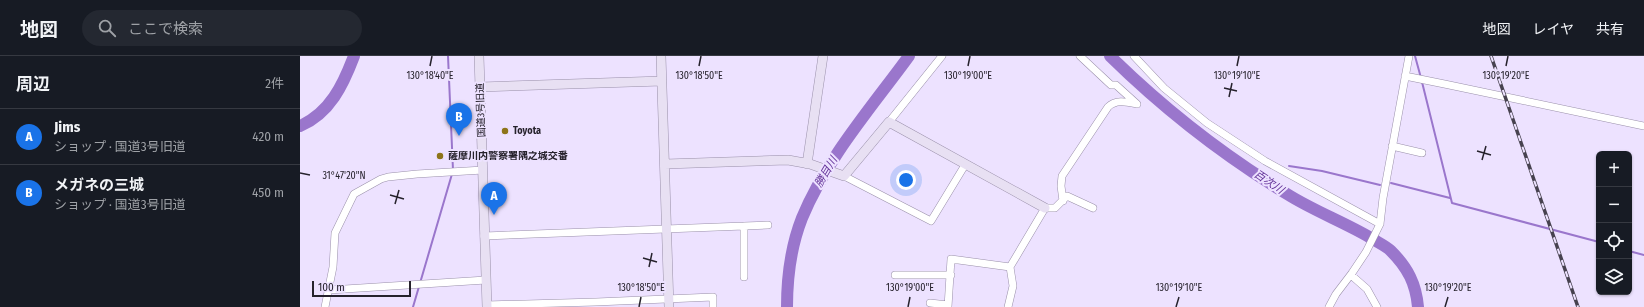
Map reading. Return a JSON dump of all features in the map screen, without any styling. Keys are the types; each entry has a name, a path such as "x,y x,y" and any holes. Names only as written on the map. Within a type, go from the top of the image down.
{"street":[{"name":"国道3号旧道","path":"479,56 487,306"},
{"path":"661,56 669,303"},
{"path":"808,164 822,56"},
{"path":"843,176 942,56"},
{"path":"1063,200 1060,186 1062,176 1108,107 1117,101 1137,104 1116,85 1111,85 1080,56"},
{"path":"1134,56 1164,88 1207,123 1265,161 1380,224"},
{"path":"1332,306 1336,294 1366,252 1380,224 1392,146 1410,56"},
{"path":"1405,76 1644,126"},
{"path":"480,87 662,81"},
{"path":"889,122 1045,208 1055,208 1067,196 1093,208"},
{"path":"1392,146 1422,153"},
{"path":"665,164 788,160 808,164 843,176 931,221 965,164"},
{"path":"325,307 333,267 335,234 354,194 381,179 388,177 483,170"},
{"path":"1008,307 1013,286 1010,266 1045,208"},
{"path":"484,236 768,225"},
{"path":"744,226 744,277"},
{"path":"930,303 948,306 951,259 1010,266"},
{"path":"895,275 951,275"},
{"path":"1350,275 1367,289 1377,307"},
{"path":"329,290 486,280"},
{"path":"487,306 669,303 713,297 713,307"}],"waterway":[{"path":"300,126 320,114 334,97 354,56"},
{"path":"448,56 453,170"},
{"name":"勝目川","path":"787,307 792,251 798,229 812,196 837,154 909,56"},
{"name":"百次川","path":"1110,56 1130,76 1173,113 1217,147 1263,179 1297,200 1361,232 1389,249 1397,257 1410,277 1415,291 1418,307"},
{"path":"1415,56 1421,78"},
{"path":"1422,82 1452,203 1596,241"},
{"path":"1289,166 1322,171 1380,185"},
{"path":"413,307 452,174"},
{"path":"1391,183 1450,198"},
{"path":"1632,252 1644,255"}],"railway":[{"path":"1491,56 1578,307"}],"place":[{"name":"Toyota","path":"505,131"},
{"name":"メガネの三城","path":"459,136"},
{"name":"薩摩川内警察署隅之城交番","path":"440,156"},
{"name":"Jims","path":"494,215"}]}
